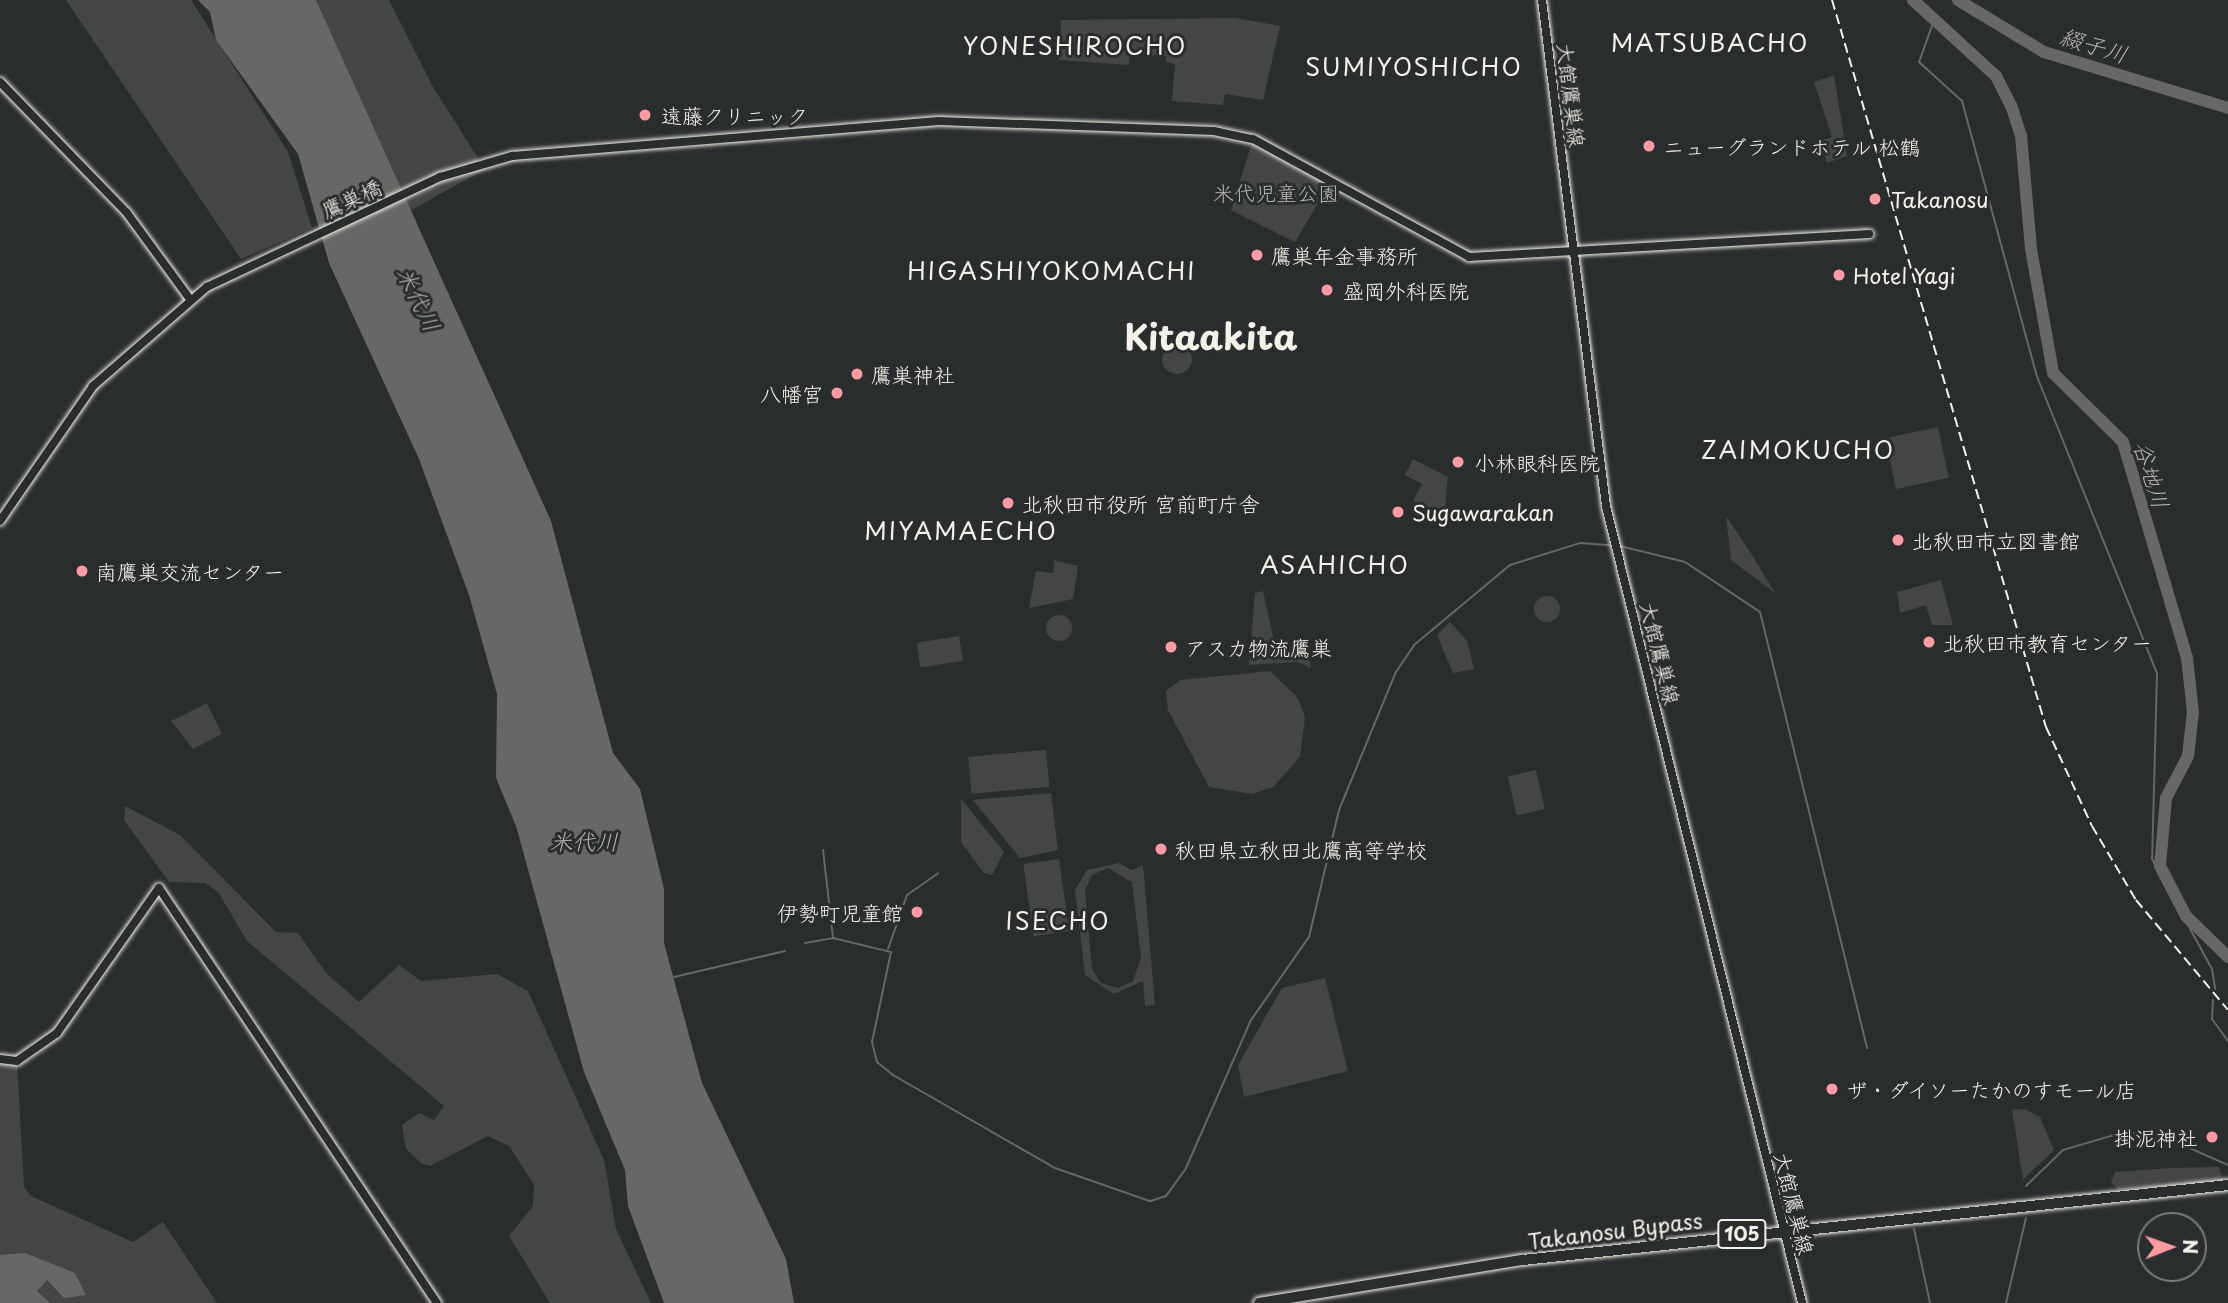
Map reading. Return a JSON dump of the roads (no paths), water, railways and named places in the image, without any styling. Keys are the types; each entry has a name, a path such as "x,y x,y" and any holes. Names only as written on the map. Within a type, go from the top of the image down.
{"highway":[{"name":"Takanosu Bypass","path":"1259,1303 1404,1275 1783,1230 2228,1185"}],"street":[{"name":"大館鷹巣線","path":"1542,0 1574,253 1616,545 1802,1303"},
{"path":"0,82 127,213 190,299"},
{"name":"鷹巣橋","path":"0,521 93,386 190,299 220,280 440,177 502,159 939,121 1214,131 1253,139 1469,257 1869,234"},
{"path":"0,1059 17,1061 57,1033 159,888 437,1303"}],"water":[{"name":"米代川","path":"198,0 316,0 551,521 613,753 640,789 664,889 664,943 702,1083 786,1259 794,1303 664,1303 628,1206 625,1170 584,1072 516,826 496,778 497,694 469,595 419,459 329,263 298,154 216,40 210,12"},
{"path":"25,1253 75,1273 86,1295 64,1298 47,1280 37,1291 50,1303 0,1303 0,1255"}],"waterway":[{"name":"谷地川","path":"1913,0 1996,76 2011,105 2021,136 2031,249 2053,373 2123,442 2187,658 2193,712 2188,756 2166,798 2160,866 2186,916 2228,957"},
{"name":"綴子川","path":"1958,0 2044,52 2228,108"},
{"path":"1933,23 1919,62 1962,101 2036,374 2157,673 2152,859 2212,969 2215,989"},
{"path":"805,943 833,938 891,952 872,1042 877,1062 893,1075 1055,1168 1150,1201 1166,1196 1186,1168 1251,1020 1309,937 1339,810 1396,672 1414,645 1510,565 1580,543 1611,545"},
{"path":"1620,546 1685,562 1760,612 1867,1048"},
{"path":"823,850 833,938"},
{"path":"888,949 907,895 938,873"},
{"path":"674,977 785,951"},
{"path":"2213,1000 2212,1019 2228,1041"},
{"path":"2026,1186 2063,1150 2121,1133 2156,1133 2228,1165"},
{"path":"2006,1303 2026,1218"},
{"path":"1914,1229 1930,1303"}],"railway":[{"path":"1832,0 2046,727 2092,826 2136,900 2228,1010"}],"place":[{"name":"遠藤クリニック","path":"645,115"},
{"name":"ニューグランドホテル 松鶴","path":"1649,146"},
{"name":"Takanosu","path":"1875,199"},
{"name":"鷹巣年金事務所","path":"1257,255"},
{"name":"Hotel Yagi","path":"1839,275"},
{"name":"盛岡外科医院","path":"1327,290"},
{"name":"鷹巣神社","path":"857,374"},
{"name":"八幡宮","path":"837,393"},
{"name":"小林眼科医院","path":"1458,462"},
{"name":"北秋田市役所 宮前町庁舎","path":"1008,503"},
{"name":"Sugawarakan","path":"1398,512"},
{"name":"北秋田市立図書館","path":"1898,540"},
{"name":"南鷹巣交流センター","path":"82,571"},
{"name":"北秋田市教育センター","path":"1929,642"},
{"name":"アスカ物流鷹巣","path":"1171,647"},
{"name":"秋田県立秋田北鷹高等学校","path":"1161,849"},
{"name":"伊勢町児童館","path":"917,912"},
{"name":"ザ・ダイソーたかのすモール店","path":"1832,1089"},
{"name":"掛泥神社","path":"2212,1137"}],"district":[{"name":"MATSUBACHO","path":"1710,43"},
{"name":"YONESHIROCHO","path":"1075,46"},
{"name":"SUMIYOSHICHO","path":"1414,67"},
{"name":"HIGASHIYOKOMACHI","path":"1052,271"},
{"name":"Kitaakita","path":"1211,336"},
{"name":"ZAIMOKUCHO","path":"1798,450"},
{"name":"MIYAMAECHO","path":"961,531"},
{"name":"ASAHICHO","path":"1335,565"},
{"name":"ISECHO","path":"1058,921"}],"park label":[{"name":"米代児童公園","path":"1276,192"}]}
